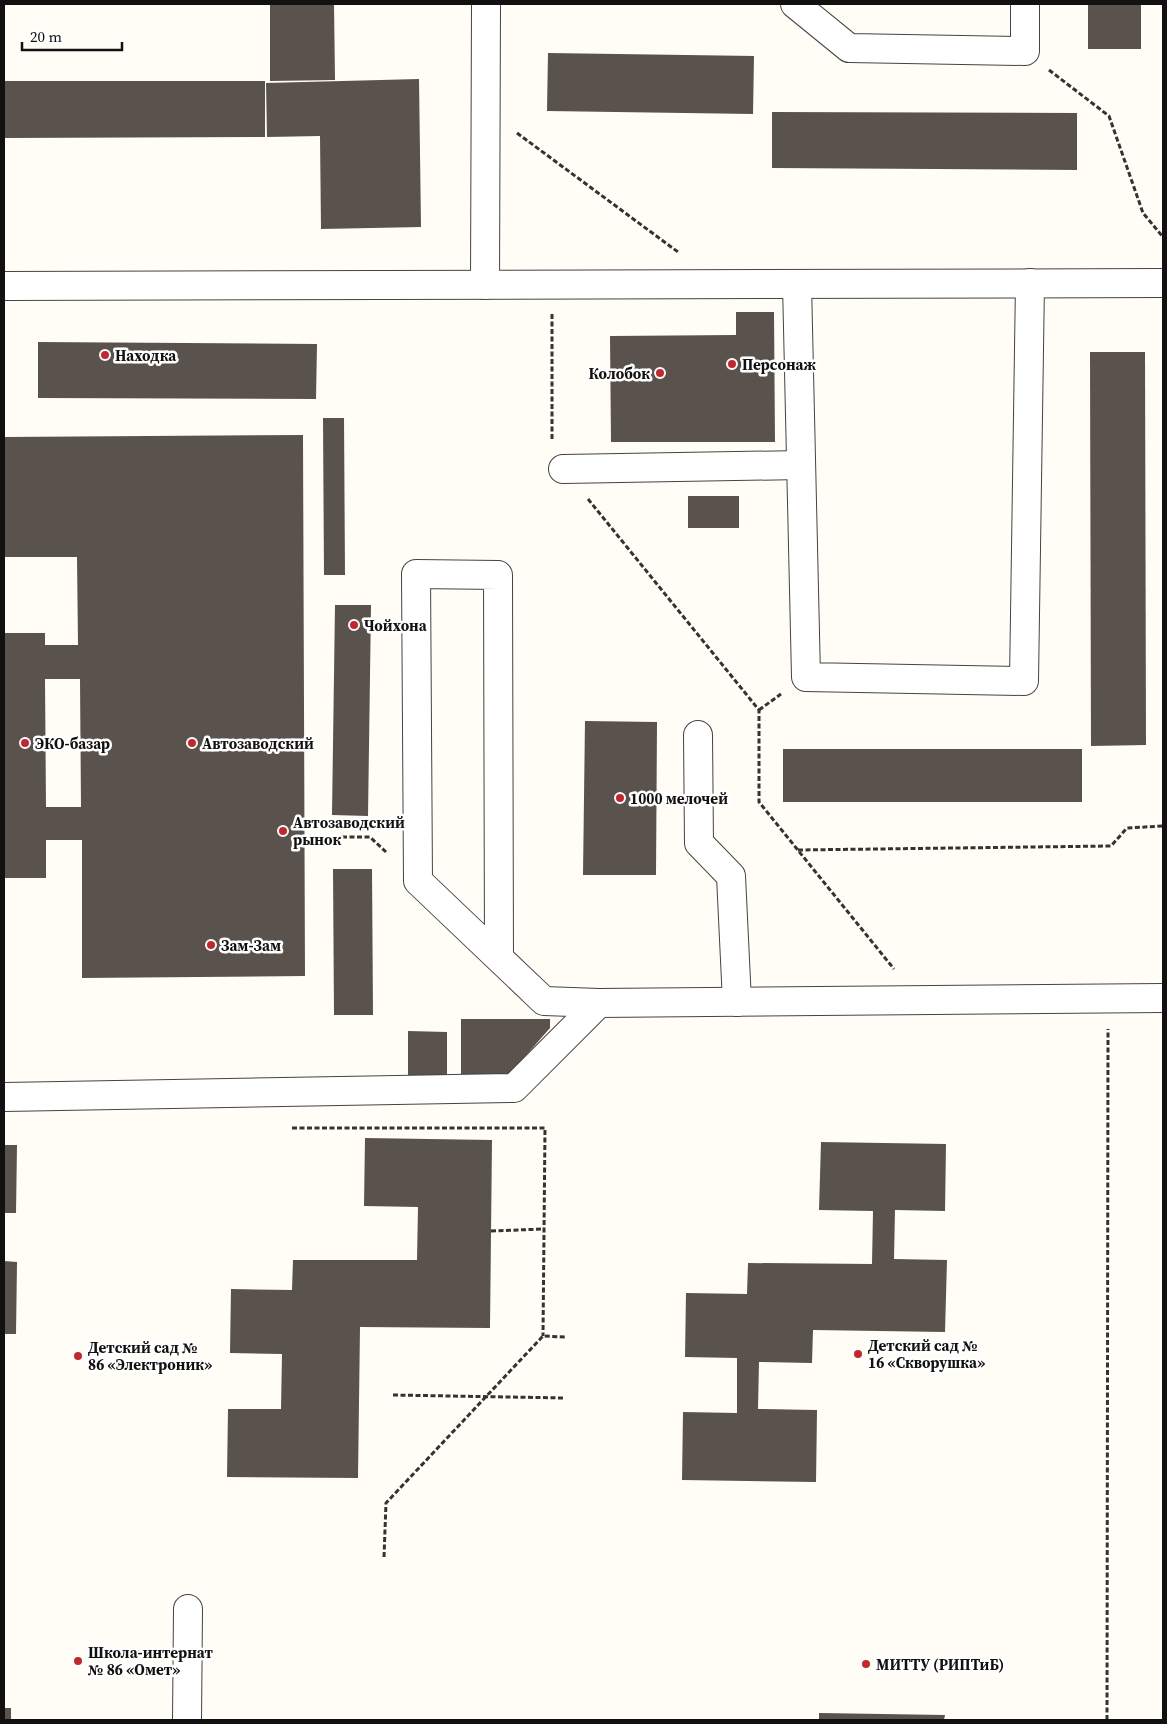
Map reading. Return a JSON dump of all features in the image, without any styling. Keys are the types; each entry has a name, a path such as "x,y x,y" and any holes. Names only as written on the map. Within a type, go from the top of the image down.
{"street":[{"path":"795,4 850,48 1025,51 1025,4"},
{"path":"486,12 486,285"},
{"path":"797,284 806,677 1024,681 1030,283"},
{"path":"4,286 1163,283"},
{"path":"563,469 801,465"},
{"path":"499,958 498,576 416,574 418,881 544,1001 599,1003 1163,998"},
{"path":"698,735 699,843 731,876 737,1002"},
{"path":"4,1097 207,1101 514,1088 599,1003"},
{"path":"187,1720 188,1609"}],"path":[{"path":"1025,51 1109,116 1143,213 1163,237"},
{"path":"486,110 682,255"},
{"path":"552,285 552,456 759,710 759,802 920,1000"},
{"path":"798,850 1111,846 1127,828 1163,826"},
{"path":"312,837 370,837 418,881"},
{"path":"1107,1720 1108,999"},
{"path":"292,1128 545,1128 543,1336 386,1503 384,1557"},
{"path":"491,1231 544,1230"},
{"path":"543,1336 565,1337"},
{"path":"394,1395 565,1398"}],"building":[{"path":"270,4 334,4 335,80 270,81"},
{"path":"1088,4 1141,4 1141,49 1088,49"},
{"path":"548,53 754,56 753,114 547,111"},
{"path":"419,79 421,227 321,229 320,136 267,137 266,83"},
{"path":"4,81 265,81 265,137 4,138"},
{"path":"772,112 1077,113 1077,170 772,168"},
{"path":"736,312 774,312 775,442 611,442 610,336 736,335"},
{"path":"38,342 317,344 316,399 38,398"},
{"path":"1090,352 1145,352 1146,745 1091,746"},
{"path":"323,418 344,418 345,575 324,575"},
{"name":"Автозаводский","path":"303,435 305,976 82,978 82,840 46,840 46,878 4,878 4,633 45,633 45,645 78,645 77,557 4,557 4,437","holes":["45,679 80,679 81,807 46,807"]},
{"path":"688,496 739,496 739,528 688,528"},
{"path":"335,605 371,605 368,816 332,815"},
{"name":"1000 мелочей","path":"585,721 657,722 656,875 583,875"},
{"path":"783,749 1082,749 1082,802 783,802"},
{"path":"333,869 372,869 373,1015 334,1015"},
{"path":"461,1019 550,1019 550,1028 506,1078 461,1078"},
{"path":"408,1031 447,1032 447,1079 408,1078"},
{"path":"365,1138 492,1140 490,1328 360,1327 358,1478 227,1477 228,1409 281,1409 282,1354 230,1353 231,1289 292,1290 293,1260 417,1260 418,1207 364,1206"},
{"path":"821,1142 946,1144 945,1211 895,1210 894,1259 947,1260 945,1332 813,1330 812,1363 759,1362 758,1409 817,1410 816,1482 682,1480 683,1412 737,1413 737,1358 685,1357 686,1293 747,1294 748,1263 872,1264 873,1211 819,1210"},
{"path":"4,1145 17,1145 16,1213 4,1213"},
{"path":"4,1261 17,1262 16,1334 4,1334"},
{"path":"4,1708 11,1708 11,1720 4,1720"},
{"name":"МИТТУ (РИПТиБ)","path":"819,1713 945,1715 944,1720 819,1720"}],"place":[{"name":"Находка","path":"105,355"},
{"name":"Персонаж","path":"732,364"},
{"name":"Колобок","path":"660,373"},
{"name":"Чойхона","path":"354,625"},
{"name":"ЭКО-базар","path":"25,743"},
{"name":"Автозаводский","path":"192,743"},
{"name":"1000 мелочей","path":"620,798"},
{"name":"Автозаводский рынок","path":"283,831"},
{"name":"Зам-Зам","path":"211,945"},
{"name":"Детский сад № 16 «Скворушка»","path":"858,1354"},
{"name":"Детский сад № 86 «Электроник»","path":"78,1356"},
{"name":"Школа-интернат № 86 «Омет»","path":"78,1661"},
{"name":"МИТТУ (РИПТиБ)","path":"866,1664"}]}
